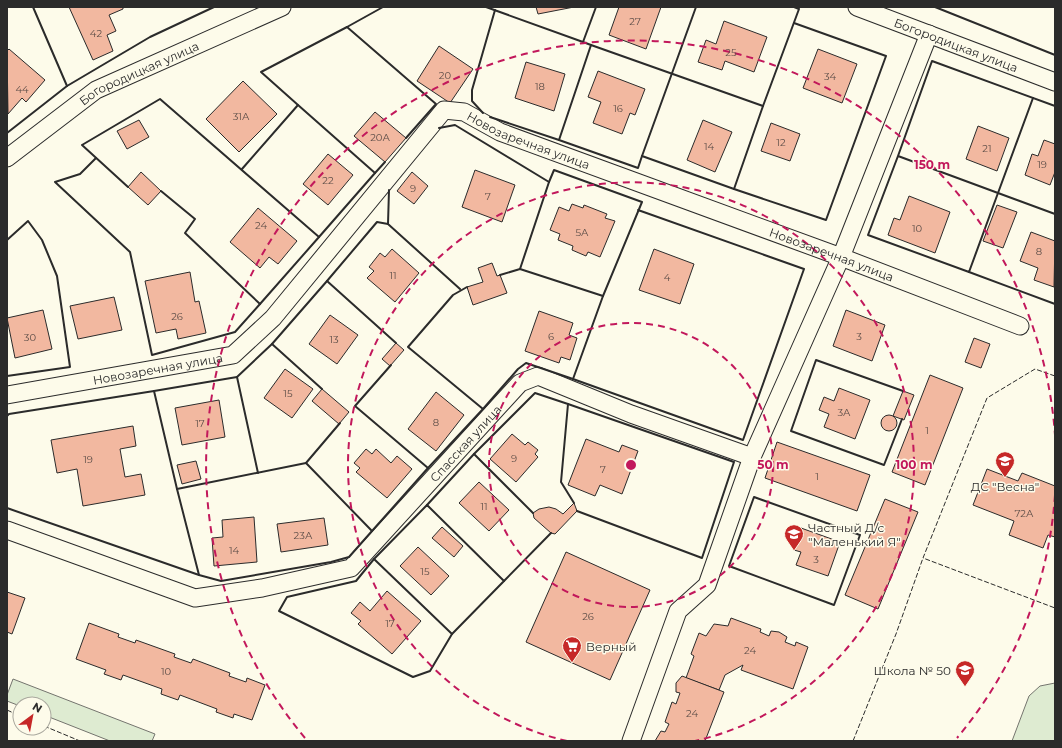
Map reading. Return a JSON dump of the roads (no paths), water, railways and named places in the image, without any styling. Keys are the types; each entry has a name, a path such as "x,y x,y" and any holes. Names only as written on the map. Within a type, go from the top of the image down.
{"street":[{"name":"Богородицкая улица","path":"7,158 96,90 282,7"},
{"name":"Богородицкая улица","path":"857,7 1055,82"},
{"path":"631,741 678,611 707,585 752,457 841,257 929,34"},
{"name":"Новозаречная улица","path":"7,395 233,355 273,318 444,110 464,112 500,132 841,257 1020,326"},
{"name":"Спасская улица","path":"7,530 194,598 262,588 351,568 520,383 538,376 631,414 752,457"}],"place":[{"name":"ДС \"Весна\"","path":"1005,478"},
{"name":"Частный Д/с \"Маленький Я\"","path":"794,551"},
{"name":"Верный","path":"572,663"},
{"name":"Школа № 50","path":"965,687"}]}
